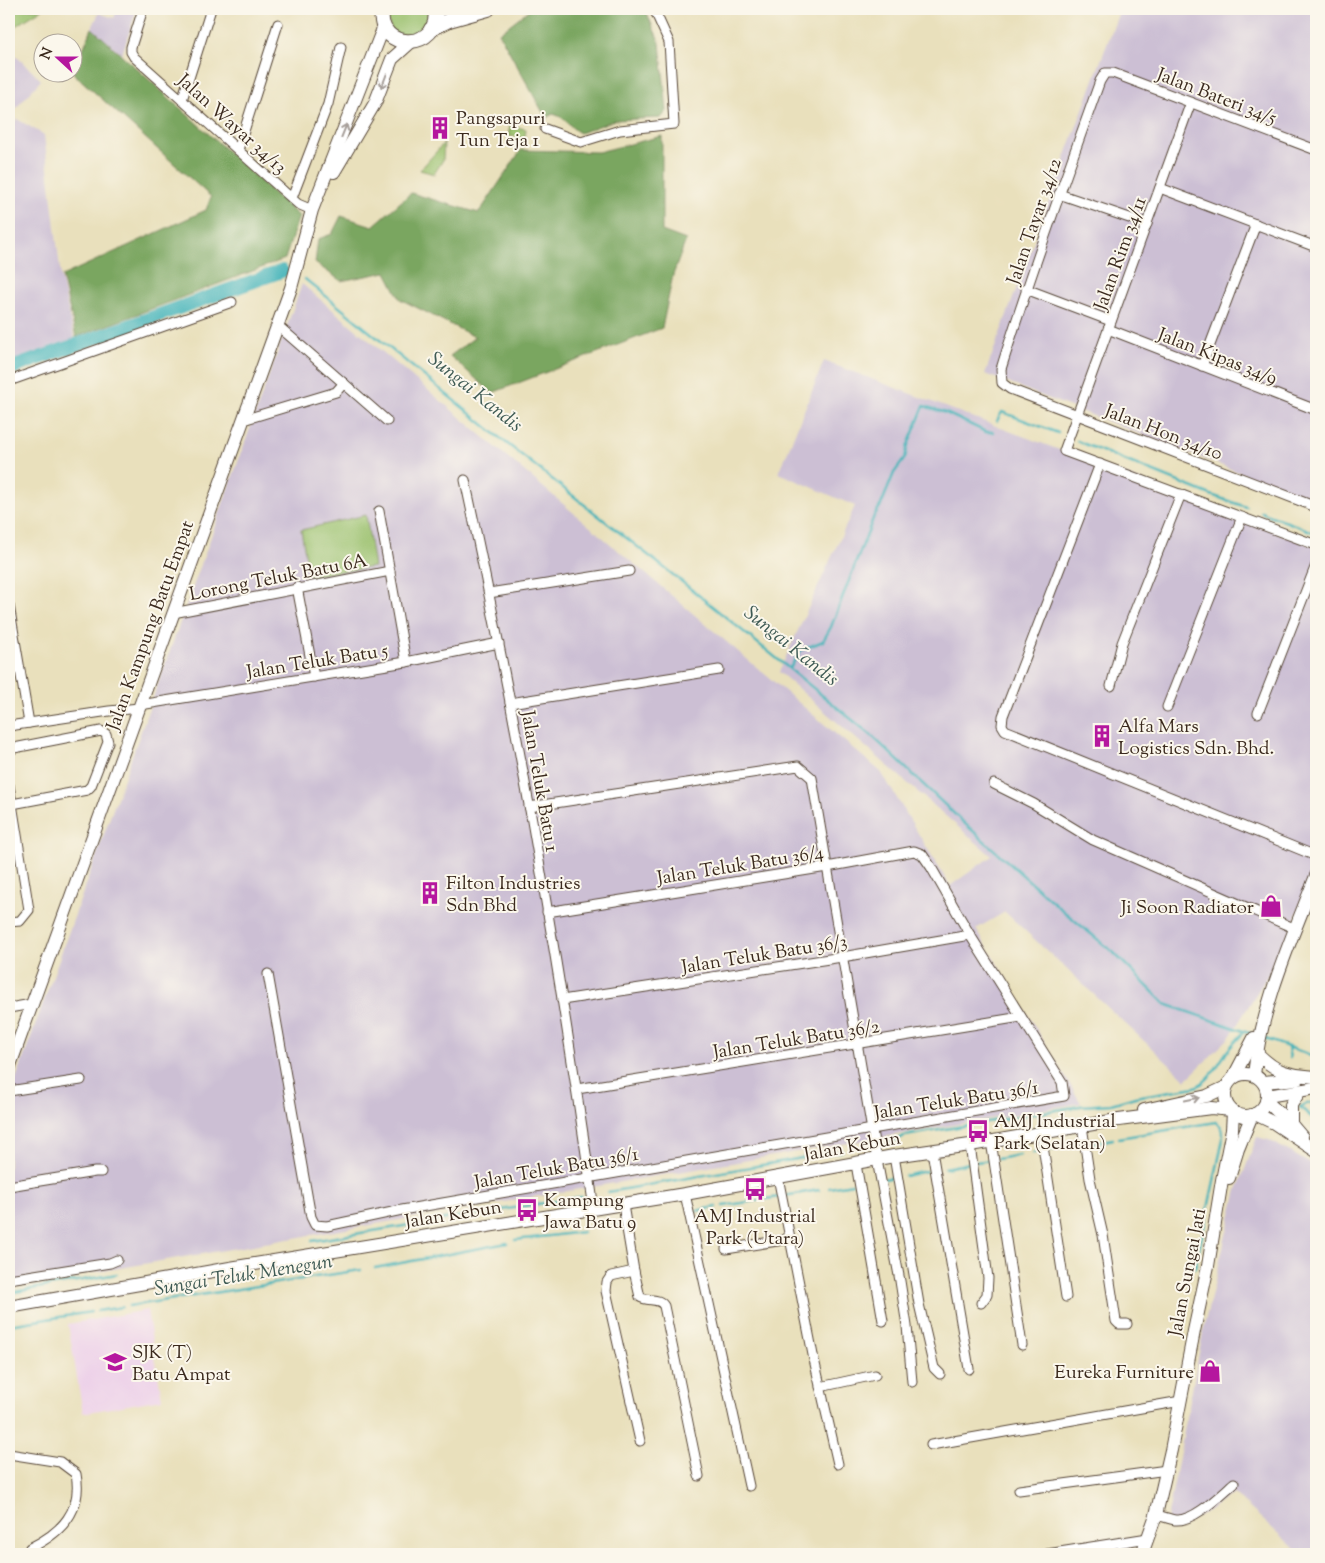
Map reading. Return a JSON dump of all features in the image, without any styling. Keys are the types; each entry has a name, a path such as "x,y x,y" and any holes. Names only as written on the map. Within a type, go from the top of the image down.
{"main road":[{"path":"382,9 381,19 394,38 411,42 426,36 435,22 435,9"},
{"path":"431,29 449,20 488,9"},
{"name":"Jalan Kampung Batu Empat","path":"9,1068 291,288 312,210 384,26"},
{"name":"Jalan Kampung Batu Empat","path":"319,192 333,174 375,103 392,59 411,42"},
{"path":"1267,1098 1260,1111 1242,1116 1232,1111 1226,1103 1225,1095 1230,1082 1251,1045 1267,1008 1316,876"},
{"path":"1267,1008 1256,1052 1258,1078 1267,1098 1316,1151"},
{"path":"1256,1052 1267,1064 1280,1071 1316,1077"},
{"path":"1230,1082 1243,1074 1258,1078 1316,1077"},
{"name":"Jalan Kebun","path":"1111,1121 1154,1107 1207,1096 1230,1082"},
{"path":"1267,1098 1316,1088"},
{"path":"1291,1124 1291,1105 1299,1092"},
{"name":"Jalan Kebun","path":"9,1308 213,1271 685,1194 894,1156 991,1142 1111,1121 1210,1108 1232,1111"},
{"name":"Jalan Sungai Jati","path":"1142,1554 1156,1515 1167,1470 1232,1130 1232,1111"},
{"path":"1254,1114 1274,1123 1316,1151"},
{"path":"1217,1211 1238,1149 1254,1114"}],"street":[{"name":"Jalan Wayar 34/13","path":"143,9 131,46 131,52 134,57 298,204 312,210"},
{"path":"182,100 211,9"},
{"path":"545,129 581,142 620,130 674,124 669,42 654,9"},
{"path":"238,150 278,24"},
{"path":"292,198 328,104 341,47"},
{"name":"Jalan Bateri 34/5","path":"1105,73 1113,73 1316,150"},
{"name":"Jalan Tayar 34/12","path":"1002,383 1001,369 1026,290 1100,81 1105,73"},
{"name":"Jalan Rim 34/11","path":"1100,464 1064,451 1191,102"},
{"path":"1160,188 1316,247"},
{"path":"1059,194 1147,224"},
{"path":"1202,366 1256,224"},
{"name":"Jalan Kipas 34/9","path":"1026,290 1202,366 1316,410"},
{"path":"9,381 232,302"},
{"path":"277,325 387,421"},
{"path":"243,420 336,392 344,383"},
{"name":"Jalan Hon 34/10","path":"1002,383 1010,389 1316,507"},
{"path":"1316,545 1100,464 1002,716 1002,725 1005,730 1316,856"},
{"name":"Jalan Teluk Batu 1","path":"464,480 499,643 529,807 577,1089 594,1209"},
{"path":"1110,686 1122,643 1181,494"},
{"path":"379,512 406,662"},
{"path":"1167,707 1242,517"},
{"path":"1258,713 1316,565"},
{"name":"Lorong Teluk Batu 6A","path":"173,613 266,596 297,587 390,571"},
{"path":"489,593 629,571"},
{"path":"297,587 314,677"},
{"path":"9,605 29,723"},
{"name":"Jalan Teluk Batu 5","path":"9,726 406,662 499,643"},
{"path":"510,703 719,670"},
{"path":"9,749 102,731 106,734 108,742 92,786 87,790 12,804"},
{"path":"529,807 798,766 812,778 877,1160 900,1281 907,1326 912,1382"},
{"path":"994,784 1034,804 1093,840 1296,929"},
{"path":"9,785 29,910 20,921 9,922"},
{"name":"Jalan Teluk Batu 36/4","path":"547,912 827,867 914,851 922,854 931,867 970,935"},
{"path":"970,935 1021,1017"},
{"name":"Jalan Teluk Batu 36/3","path":"562,1000 842,957 970,935"},
{"name":"Jalan Teluk Batu 36/1","path":"268,974 311,1217 315,1225 327,1226 402,1210 1056,1099 1064,1096 1062,1082 1021,1017"},
{"path":"9,1008 32,1004"},
{"name":"Jalan Teluk Batu 36/2","path":"577,1089 1021,1017"},
{"path":"9,1091 81,1080"},
{"path":"1082,1126 1090,1179 1103,1235 1116,1321 1119,1324 1127,1324"},
{"path":"1041,1133 1066,1297"},
{"path":"991,1142 1022,1345"},
{"path":"970,1145 988,1278 987,1295 981,1302"},
{"path":"932,1151 969,1369"},
{"path":"894,1156 919,1304 934,1368 940,1374"},
{"path":"856,1164 883,1321"},
{"path":"9,1186 101,1172"},
{"path":"778,1177 820,1387 838,1464"},
{"path":"685,1194 749,1486"},
{"path":"623,1204 640,1297 646,1300 657,1300 664,1306 700,1476"},
{"path":"726,1249 790,1238"},
{"path":"9,1279 110,1263 117,1260"},
{"path":"634,1271 611,1276 607,1282 606,1291 640,1441"},
{"path":"820,1387 875,1375"},
{"path":"931,1445 1181,1401"},
{"path":"9,1454 60,1462 72,1469 76,1474 78,1495 67,1519 60,1529 31,1551"},
{"path":"1019,1490 1167,1470"},
{"path":"1156,1515 1175,1520 1185,1519 1216,1499 1234,1483"},
{"path":"1047,1554 1148,1538"}],"shaded area":[{"path":"118,9 137,9 122,54 92,28 99,13 114,18"},
{"path":"1120,9 1316,9 1316,502 985,374"},
{"path":"9,49 32,71 32,82 39,82 9,116"},
{"path":"17,119 44,135 61,277 75,341 9,365 9,130"},
{"path":"302,284 881,772 950,886 992,856 779,672 855,506 779,473 824,361 1316,547 1316,863 1282,952 1229,1038 1186,1080 1005,912 976,929 1081,1103 9,1287 9,1098"},
{"path":"1257,1137 1269,1140 1316,1167 1316,1554 1301,1554 1234,1494 1183,1526 1166,1525 1205,1322 1237,1190"},
{"name":"SJK (T) Batu Ampat","path":"147,1310 162,1399 83,1413 68,1324"}],"green space":[{"path":"9,9 43,9 9,30"},
{"path":"386,9 429,9 429,19 423,29 411,37 392,32 385,13"},
{"path":"530,9 645,9 660,43 667,111 661,118 615,120 580,133 558,116 553,114 546,118 499,33"},
{"path":"92,28 299,216 285,259 76,337 62,276 206,210 211,197 82,81 82,52"},
{"path":"510,126 526,129 525,138 508,136"},
{"path":"662,136 662,231 686,240 673,275 662,328 492,393 450,356 475,337 400,299 386,272 341,281 315,263 318,239 332,234 341,216 373,226 411,193 479,213 521,150 598,152"},
{"path":"444,143 443,160 434,174 420,170"},
{"path":"366,515 374,567 309,576 301,530"}],"waterway":[{"name":"Sungai Kandis","path":"9,369 282,271"},
{"name":"Sungai Kandis","path":"305,279 871,735 964,823 1062,910 1113,952 1165,1004 1252,1034"},
{"path":"790,668 801,650 823,641 831,627 874,516 881,505 894,473 905,458 908,445 924,406 946,413 986,432 993,432"},
{"path":"997,421 1002,412 1058,433"},
{"path":"1077,441 1211,495 1246,507"},
{"path":"1261,512 1316,533"},
{"path":"888,1143 905,1136 1080,1106 1111,1104 1135,1097 1195,1087 1209,1077 1230,1047 1244,1032"},
{"name":"Sungai Kandis","path":"1263,1038 1316,1057"},
{"path":"1288,1048 1290,1058"},
{"path":"1316,1102 1300,1107 1316,1121"},
{"path":"1119,1138 1216,1122 1221,1127 1223,1132 1222,1144 1195,1268"},
{"name":"Sungai Teluk Menegun","path":"1087,1144 1113,1139"},
{"name":"Sungai Teluk Menegun","path":"1051,1150 1082,1144"},
{"path":"608,1192 842,1151"},
{"name":"Sungai Teluk Menegun","path":"1033,1153 1039,1152"},
{"name":"Sungai Teluk Menegun","path":"997,1159 1020,1155"},
{"name":"Sungai Teluk Menegun","path":"976,1162 991,1160"},
{"name":"Sungai Teluk Menegun","path":"945,1168 970,1163"},
{"name":"Sungai Teluk Menegun","path":"905,1176 926,1171"},
{"name":"Sungai Teluk Menegun","path":"884,1179 894,1177"},
{"name":"Sungai Teluk Menegun","path":"829,1188 852,1184"},
{"name":"Sungai Teluk Menegun","path":"784,1196 819,1190"},
{"path":"312,1241 581,1197"},
{"name":"Sungai Teluk Menegun","path":"723,1206 779,1197"},
{"name":"Sungai Teluk Menegun","path":"696,1211 716,1207"},
{"name":"Sungai Teluk Menegun","path":"612,1226 623,1224"},
{"name":"Sungai Teluk Menegun","path":"515,1240 583,1232"},
{"name":"Sungai Teluk Menegun","path":"375,1268 507,1243"},
{"name":"Sungai Teluk Menegun","path":"129,1306 361,1270"},
{"path":"9,1293 117,1274"},
{"name":"Sungai Teluk Menegun","path":"97,1311 122,1307"},
{"name":"Sungai Teluk Menegun","path":"9,1325 91,1312"}],"place":[{"name":"Pangsapuri Tun Teja 1","path":"440,128"},
{"name":"Alfa Mars Logistics Sdn. Bhd.","path":"1102,736"},
{"name":"Filton Industries Sdn Bhd","path":"430,893"},
{"name":"Ji Soon Radiator","path":"1271,906"},
{"name":"AMJ Industrial Park (Selatan)","path":"978,1131"},
{"name":"AMJ Industrial Park (Utara)","path":"755,1189"},
{"name":"Kampung Jawa Batu 9","path":"527,1210"},
{"name":"SJK (T) Batu Ampat","path":"115,1362"},
{"name":"Eureka Furniture","path":"1210,1371"}]}
